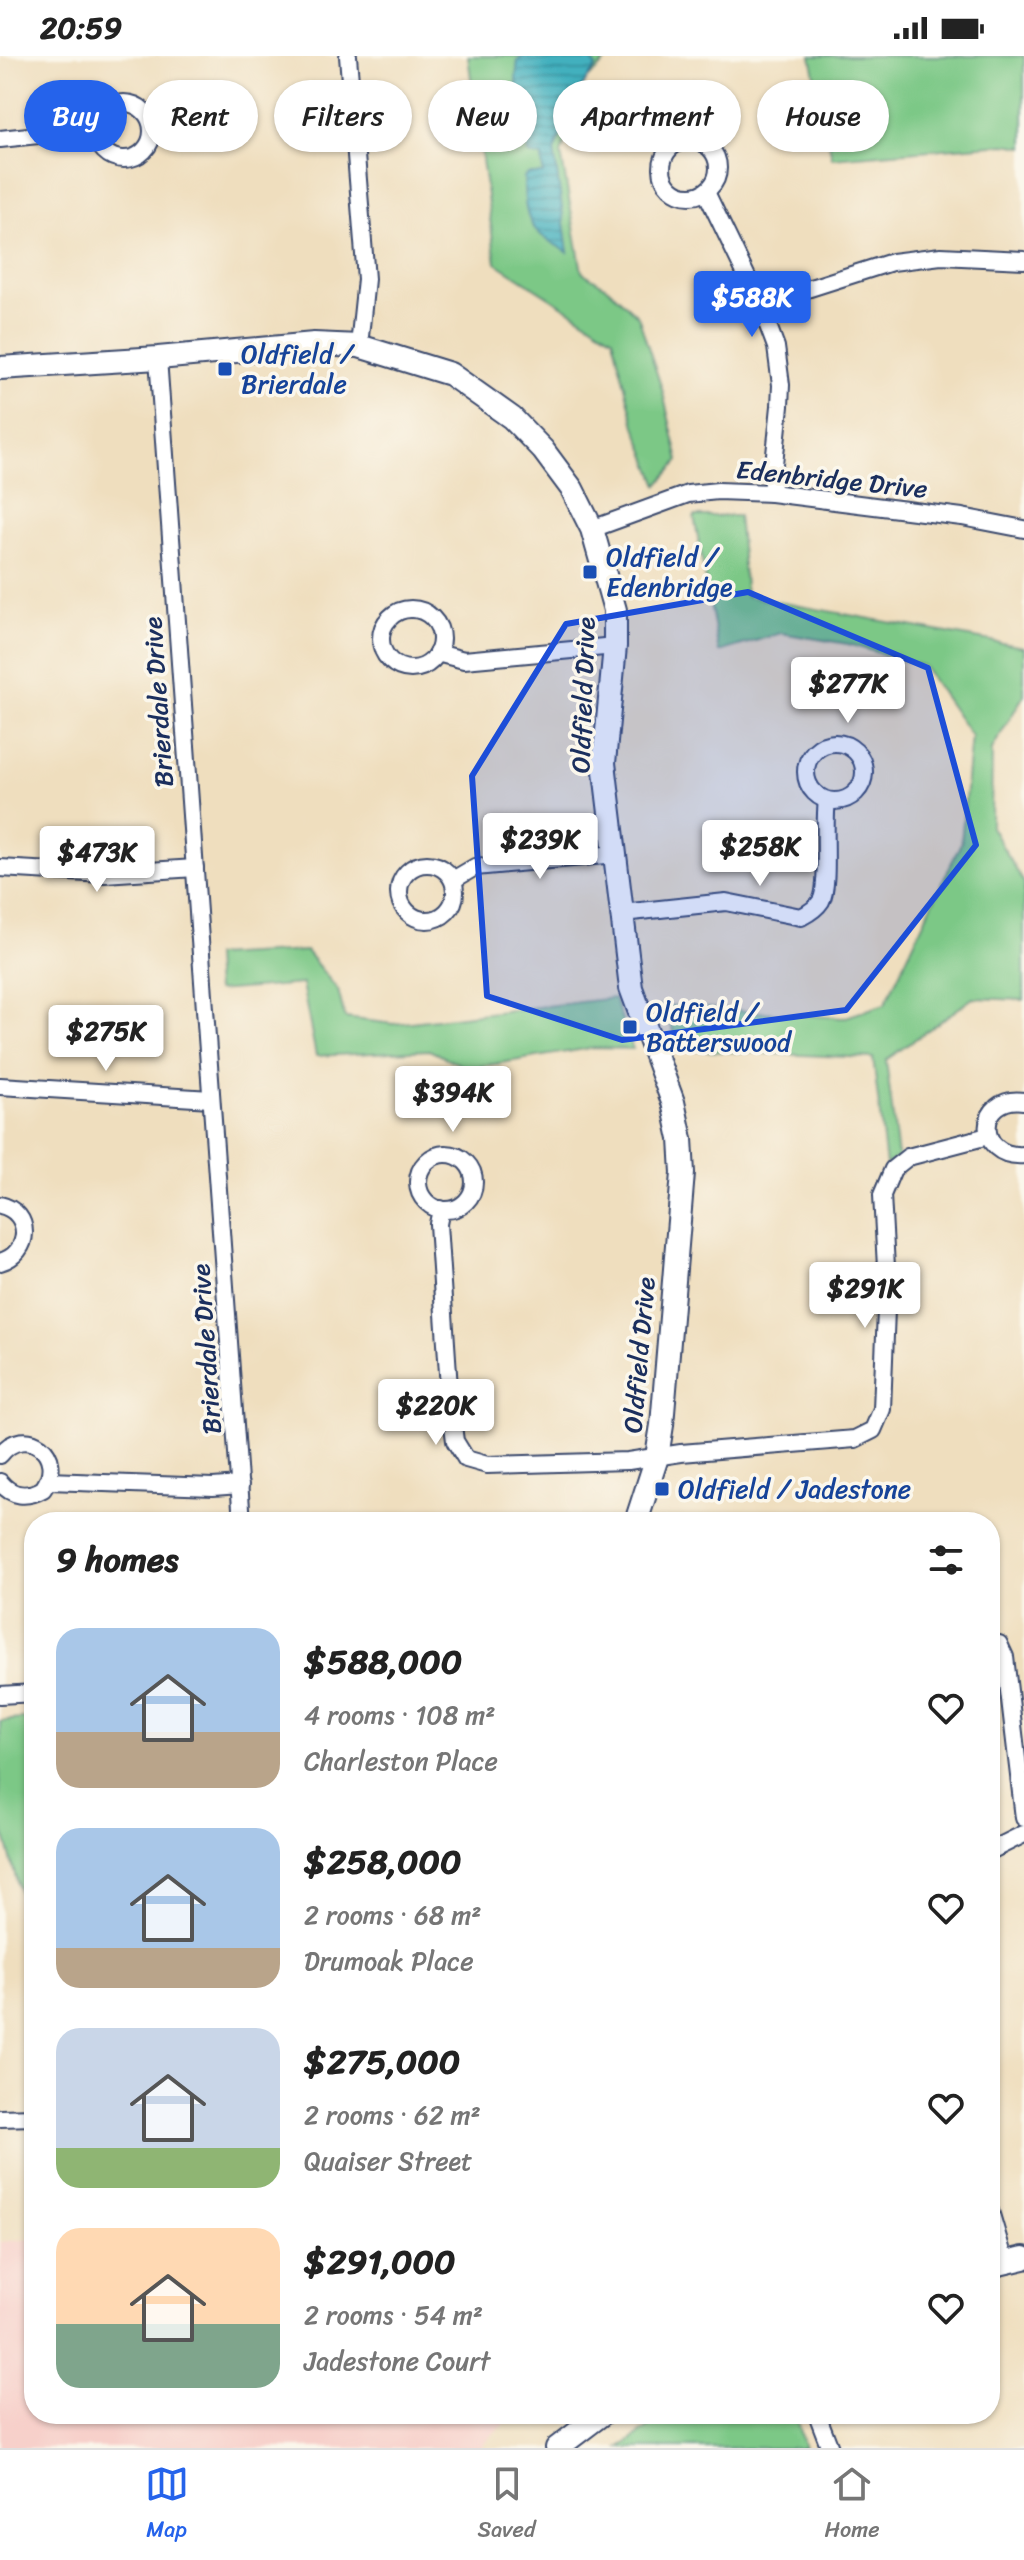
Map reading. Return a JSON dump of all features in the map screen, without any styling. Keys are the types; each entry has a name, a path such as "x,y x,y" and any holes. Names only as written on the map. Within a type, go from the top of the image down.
{"street":[{"path":"348,56 366,279 359,346"},
{"path":"0,139 24,136"},
{"path":"706,192 760,304 776,347 781,385 780,426 771,493"},
{"path":"760,304 892,262 941,256 1024,260"},
{"name":"Oldfield Drive","path":"0,368 314,344 359,346 450,374 512,418 543,450 572,489 592,529 615,610 615,646 604,763 631,988 673,1102 681,1139 683,1173 662,1425 657,1457 639,1512"},
{"name":"Brierdale Drive","path":"158,358 241,1512"},
{"name":"Edenbridge Drive","path":"592,529 688,494 718,491 771,493 962,517 1024,529"},
{"path":"437,653 464,660 615,646"},
{"path":"622,913 726,902 801,917 813,911 822,900 826,885 824,820 827,801"},
{"path":"453,880 475,867 616,854"},
{"path":"0,868 104,874 195,868"},
{"path":"0,1086 211,1099"},
{"path":"1024,1101 1006,1101 997,1106 988,1123 988,1136 1000,1152 1009,1156 1024,1155"},
{"path":"441,1209 438,1224 450,1403 455,1441 466,1459 487,1465 628,1461 855,1439 873,1430 882,1409 887,1285 882,1195 893,1169 908,1157 988,1136"},
{"path":"0,1205 15,1212 25,1231 21,1248 14,1256 0,1262"},
{"path":"0,1455 10,1444 30,1441 39,1445 51,1462 49,1481 43,1489 26,1496 13,1494 0,1482"},
{"path":"49,1481 213,1487 240,1485"},
{"path":"1000,1646 1005,1657 1024,1818"},
{"path":"0,1695 24,1694"},
{"path":"1000,1846 1024,1834"},
{"path":"0,2118 24,2117"},
{"path":"1000,2243 1006,2262"},
{"path":"557,2448 589,2424"},
{"path":"821,2424 830,2448"}],"highlighted area":[{"path":"748,592 928,668 976,845 846,1010 622,1040 487,996 472,776 566,624"}],"shaded area":[{"path":"24,2240 24,2424 505,2424 480,2448 0,2448 0,2242"}],"green space":[{"path":"468,56 611,56 587,80 553,80 553,152 562,152 582,272 608,288 638,316 662,389 679,461 658,485 635,426 613,338 496,263 481,152 537,152 537,80 471,80"},
{"path":"811,56 1024,56 1024,147 1005,144 832,158 831,152 889,152 889,80 816,80"},
{"path":"694,516 738,516 746,596 1024,647 1024,695 992,749 991,827 1024,883 1024,1000 973,998 886,1060 898,1157 886,1165 873,1058 682,1050 662,1005 843,1018 885,1004 961,843 971,736 923,666 848,644 781,633 719,652"},
{"path":"306,951 338,990 345,1018 394,1024 614,998 633,1049 591,1048 477,1067 461,1065 429,1050 316,1056 302,984 216,991 214,956"},
{"path":"24,1719 24,1909 0,1817 0,1721"},
{"path":"654,2424 798,2424 804,2448 620,2448"}],"water":[{"path":"525,56 589,56 596,67 587,80 553,80 553,152 568,252 537,231 531,224 525,205 524,177 543,174 542,157 528,152 537,152 537,80 516,80 518,60"}],"place":[{"name":"Oldfield / Brierdale","path":"225,369"},
{"name":"Oldfield / Edenbridge","path":"590,572"},
{"name":"Oldfield / Batterswood","path":"630,1027"},
{"name":"Oldfield / Jadestone","path":"662,1489"}]}
